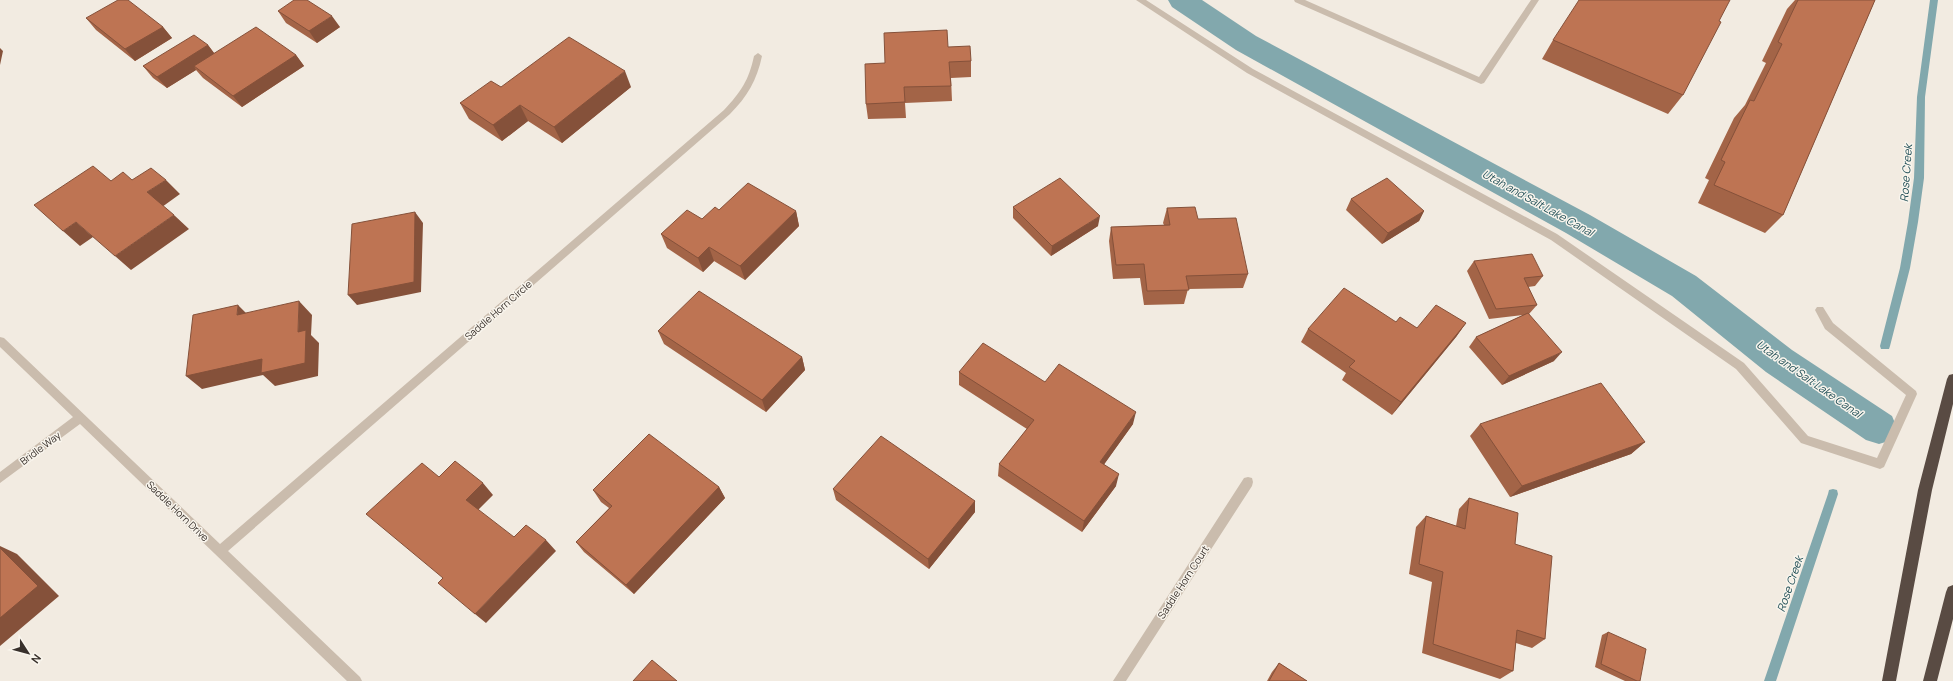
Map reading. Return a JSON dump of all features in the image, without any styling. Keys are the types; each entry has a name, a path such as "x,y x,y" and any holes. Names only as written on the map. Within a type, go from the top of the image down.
{"highway":[{"path":"1889,681 1906,584 1925,490 1953,379"},
{"path":"1930,681 1953,592"}],"street":[{"path":"1140,0 1250,71 1554,238 1740,366 1806,440 1880,464 1912,394 1829,326 1820,310"},
{"path":"1298,0 1481,81 1535,0"},
{"name":"Saddle Horn Circle","path":"220,551 727,112 745,95 754,76 758,56"},
{"name":"Saddle Horn Drive","path":"0,341 356,681"},
{"name":"Bridle Way","path":"0,478 80,418"},
{"name":"Saddle Horn Court","path":"1119,681 1248,482"}],"building":[{"path":"118,0 128,0 163,27 125,49 86,18"},
{"path":"294,0 307,0 332,16 309,31 278,11"},
{"path":"1579,0 1730,0 1719,21 1721,22 1683,95 1553,40"},
{"path":"1798,0 1875,0 1783,215 1714,185 1725,162 1721,160 1750,100 1754,101 1782,44 1778,42"},
{"path":"256,27 296,55 233,96 194,66"},
{"path":"947,30 948,47 970,46 971,61 949,62 951,86 904,87 905,102 866,104 865,64 885,63 884,33"},
{"path":"194,35 208,45 157,77 143,66"},
{"path":"569,37 625,71 554,127 520,105 493,125 460,103 491,81 501,87"},
{"path":"93,166 111,181 123,172 132,180 151,168 166,180 147,192 174,215 115,256 76,222 63,231 34,205"},
{"path":"1060,178 1100,216 1052,246 1013,207"},
{"path":"1387,178 1424,211 1388,233 1351,199"},
{"path":"748,183 796,211 740,266 709,247 698,258 661,234 687,210 702,219 715,207 719,210"},
{"path":"1195,207 1198,219 1236,218 1248,274 1186,276 1189,290 1147,291 1144,264 1116,265 1111,227 1170,225 1167,208"},
{"path":"415,212 414,282 348,295 352,224"},
{"path":"1532,254 1543,276 1524,278 1537,305 1496,309 1474,261"},
{"path":"1344,288 1396,322 1400,317 1417,328 1436,305 1466,323 1401,402 1349,367 1355,361 1308,329"},
{"path":"699,291 802,357 762,400 658,331"},
{"path":"299,301 298,332 306,330 305,363 261,373 262,359 186,376 193,315 238,305 237,315"},
{"path":"1528,313 1562,352 1509,376 1476,337"},
{"path":"983,343 1045,382 1059,364 1136,412 1100,462 1119,474 1084,521 999,464 1034,420 959,372"},
{"path":"1601,383 1645,442 1522,486 1480,424"},
{"path":"649,434 719,487 626,585 576,542 612,506 593,490"},
{"path":"881,436 975,501 928,559 833,489"},
{"path":"455,461 483,483 466,500 514,537 526,525 546,540 475,614 438,583 443,578 366,514 422,463 439,477"},
{"path":"1469,498 1518,513 1515,544 1552,556 1545,639 1517,630 1513,671 1433,644 1443,572 1419,564 1426,516 1465,529"},
{"path":"0,548 38,586 0,618"},
{"path":"1608,632 1646,649 1640,681 1601,664"},
{"path":"652,660 677,681 633,681"},
{"path":"1279,663 1307,681 1269,681"}],"waterway":[{"name":"Utah and Salt Lake Canal","path":"1182,0 1246,43 1578,224 1684,286 1779,361 1879,428"},
{"name":"Rose Creek","path":"1885,346 1905,268 1913,222 1919,178 1921,97 1934,0"},
{"name":"Rose Creek","path":"1770,681 1833,494"}]}
